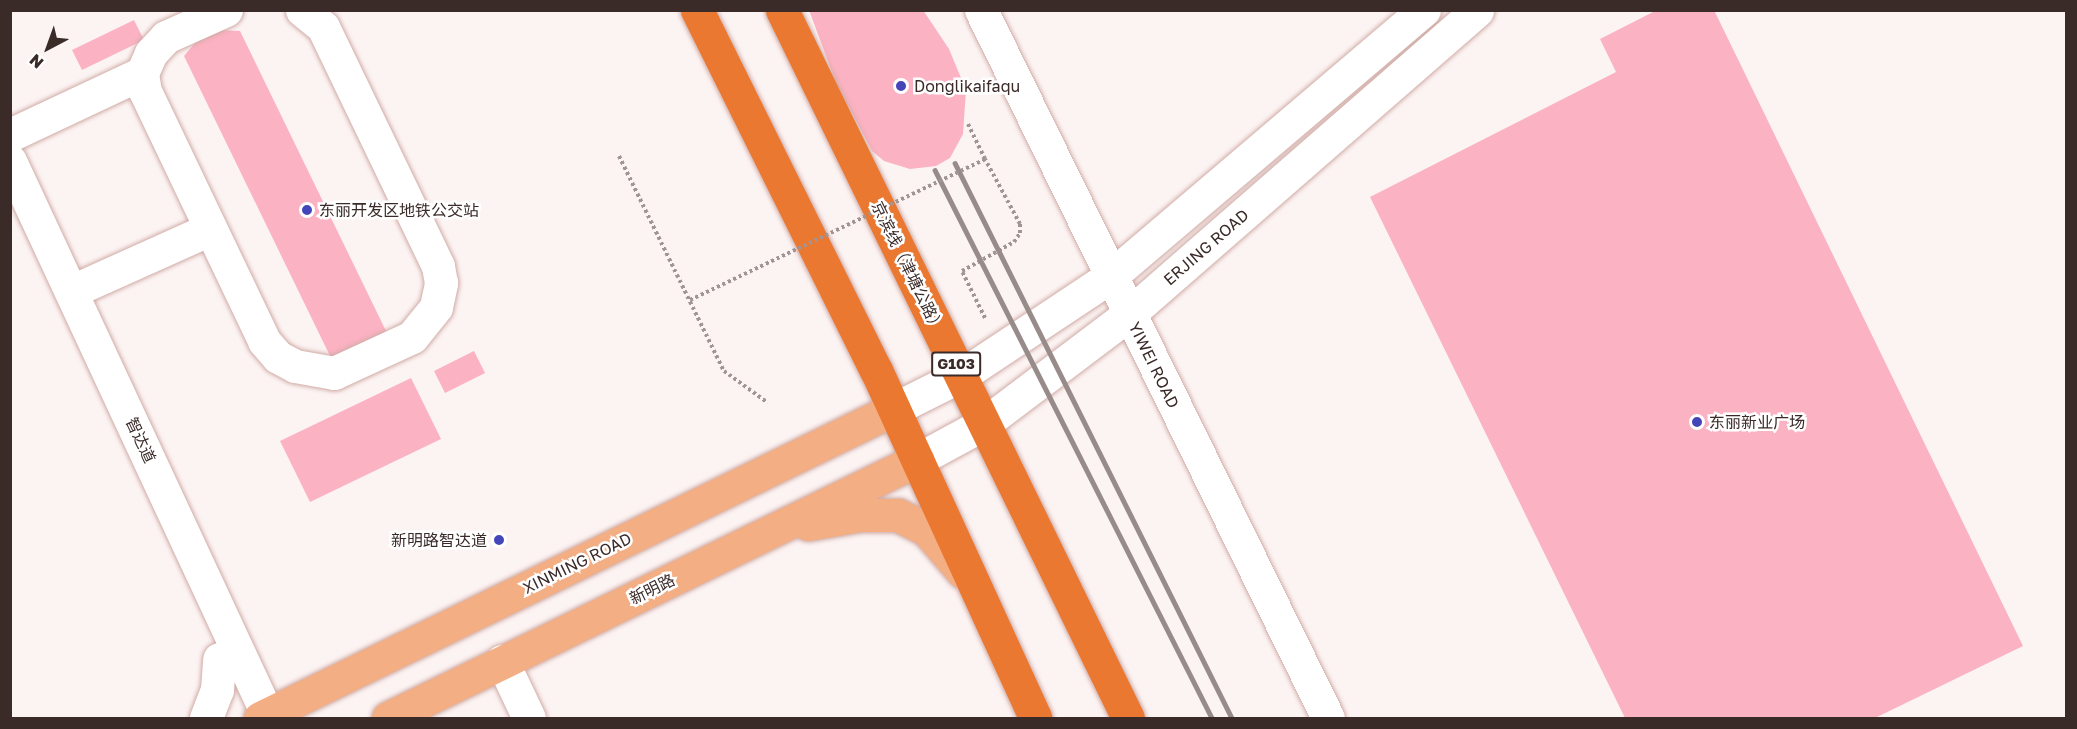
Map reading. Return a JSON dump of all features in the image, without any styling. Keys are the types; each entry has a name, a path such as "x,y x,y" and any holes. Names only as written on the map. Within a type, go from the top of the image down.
{"highway":[{"path":"697,10 894,409 1035,718"},
{"name":"京滨线（津塘公路）","path":"782,10 1128,718"}],"main road":[{"name":"XINMING ROAD","path":"261,718 894,409"},
{"name":"新明路","path":"388,718 917,460"},
{"path":"757,537 836,518 898,515 927,530 980,594"}],"street":[{"path":"226,10 166,37 151,53 142,73 145,91 264,341 278,357 295,366 334,373 412,337 436,307 441,284 438,266 323,27 302,10"},
{"name":"YIWEI ROAD","path":"981,10 1328,718"},
{"path":"894,409 962,375 1111,276 1424,10"},
{"name":"ERJING ROAD","path":"917,460 985,423 1129,314 1478,10"},
{"path":"10,135 142,73"},
{"name":"智达道","path":"10,161 72,291 261,718"},
{"name":"智达道","path":"10,213 219,659 261,718"},
{"path":"72,291 210,229"},
{"path":"206,718 217,690 219,659"},
{"path":"502,661 529,718"}],"path":[{"path":"968,124 1020,224 1020,233 1014,242 962,271 984,318"},
{"path":"619,156 724,371 768,403"},
{"path":"690,300 986,159"}],"building":[{"name":"Donglikaifaqu","path":"809,10 923,10 949,49 966,90 963,134 950,158 936,166 910,169 884,161 872,151 836,83"},
{"name":"东丽新业广场","path":"1657,10 1714,10 2023,646 1875,718 1625,718 1370,197 1616,72 1600,39"},
{"path":"134,20 144,40 82,70 72,50"},
{"path":"218,30 240,31 387,333 332,360 184,56 199,38"},
{"path":"474,351 485,373 445,393 434,371"},
{"path":"411,378 441,439 310,502 280,441"}],"railway":[{"path":"955,163 1232,718"},
{"path":"935,170 1212,718"}],"place":[{"name":"Donglikaifaqu","path":"901,86"},
{"name":"东丽开发区地铁公交站","path":"307,210"},
{"name":"东丽新业广场","path":"1697,422"},
{"name":"新明路智达道","path":"499,540"}]}
